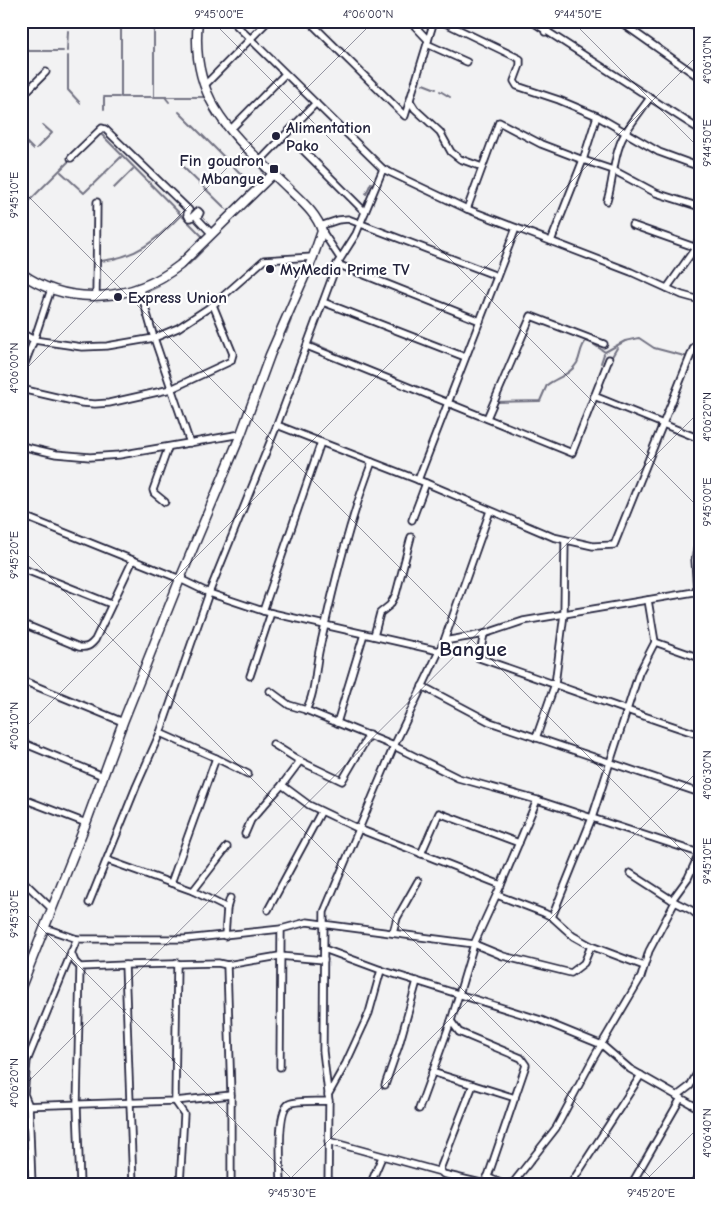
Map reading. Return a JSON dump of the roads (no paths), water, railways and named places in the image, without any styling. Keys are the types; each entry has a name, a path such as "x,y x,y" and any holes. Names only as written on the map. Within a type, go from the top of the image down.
{"main road":[{"path":"21,987 180,579 241,434 270,355 313,257 321,229 307,208 230,130 212,106 204,86 197,56 198,21"},
{"path":"21,273 51,289 74,294 113,295 140,289 172,271 273,174"}],"street":[{"path":"232,21 383,169 467,209 700,300"},
{"path":"204,86 268,21"},
{"path":"309,21 405,116 434,21"},
{"path":"410,21 428,42 467,62"},
{"path":"441,21 520,59 520,65 514,81 517,86 559,100 597,116 659,152 700,167"},
{"path":"531,21 545,32 697,128"},
{"path":"545,32 553,21"},
{"path":"619,21 700,78"},
{"path":"21,97 46,72"},
{"path":"230,130 285,74"},
{"path":"607,201 619,145 649,98"},
{"path":"410,100 415,109 440,132 451,152 460,159 482,167"},
{"path":"260,161 316,103"},
{"path":"551,241 583,160 597,116"},
{"path":"467,209 499,122 546,146 613,170 656,193 700,208"},
{"path":"71,158 102,128 105,129 189,210 187,214 189,218 196,212 200,214 197,218 212,234"},
{"path":"299,146 365,212"},
{"path":"90,903 136,787 160,733 209,593 277,425 337,264 356,234 383,169"},
{"path":"96,296 97,202"},
{"path":"340,258 321,229 338,220 348,219 497,276"},
{"path":"632,225 698,248"},
{"path":"418,480 516,228"},
{"path":"667,288 698,248 700,235"},
{"path":"21,333 34,340 52,344 95,347 154,338 178,328 213,305 264,260 313,257"},
{"path":"337,264 480,321"},
{"path":"21,373 51,289"},
{"path":"140,289 154,338 190,443"},
{"path":"323,302 465,358"},
{"path":"21,389 82,403 95,404 171,389 231,362 233,359 233,354 213,305"},
{"path":"486,418 531,316 604,344"},
{"path":"307,346 572,453 609,359"},
{"path":"277,425 426,483 542,533 593,546 614,545 694,347"},
{"path":"594,396 700,439"},
{"path":"21,446 56,454 90,457 119,456 241,434"},
{"path":"263,610 321,442"},
{"path":"165,502 153,490 168,448"},
{"path":"306,710 310,701 325,625 343,550 372,462"},
{"path":"412,520 426,483"},
{"path":"328,1185 328,1098 323,1051 323,924 326,905 394,746 444,641 490,511"},
{"path":"21,515 180,579 209,593 271,613 439,651"},
{"path":"444,641 484,634 523,621 698,592 695,560 700,534"},
{"path":"374,636 380,613 390,605 396,594 411,537"},
{"path":"536,738 555,684 564,614 565,540"},
{"path":"21,623 79,646 86,647 91,645 96,640 133,560"},
{"path":"21,568 111,604"},
{"path":"552,917 592,818 639,673 655,642 648,600"},
{"path":"250,676 271,613"},
{"path":"337,723 364,634"},
{"path":"484,634 479,658 626,711 700,735"},
{"path":"655,642 700,658"},
{"path":"21,680 123,722"},
{"path":"422,686 490,722 700,793"},
{"path":"270,691 292,707 306,710 369,735 458,778 537,800 699,853 688,878 673,901 650,951 638,984 556,1128 513,1183 503,1184 487,1177"},
{"path":"160,733 248,774"},
{"path":"273,744 300,761 342,781 369,735"},
{"path":"21,742 103,776"},
{"path":"171,883 216,758"},
{"path":"246,834 251,820 300,761"},
{"path":"282,785 321,812 501,885"},
{"path":"21,798 86,823"},
{"path":"419,1109 451,1021 474,944 537,800"},
{"path":"268,910 321,812"},
{"path":"421,854 439,813 519,843"},
{"path":"193,891 227,847"},
{"path":"107,860 193,891 227,908"},
{"path":"630,873 700,917"},
{"path":"21,879 52,909"},
{"path":"393,933 397,918 418,881"},
{"path":"497,895 544,912 573,936 591,946 644,966"},
{"path":"225,936 227,908 230,898"},
{"path":"45,928 78,939 185,939 281,929 302,922 474,944 503,956 571,973 584,963 591,946"},
{"path":"280,1067 281,929"},
{"path":"32,1185 29,1106 24,1094 27,1061 78,939"},
{"path":"324,949 381,970 542,1020 602,1045 630,1069 700,1109"},
{"path":"71,952 75,962 80,967 77,1105 80,1185"},
{"path":"80,967 177,963 218,963 226,965 280,956 324,960"},
{"path":"177,963 175,1101 184,1114 180,1185"},
{"path":"125,965 133,1185"},
{"path":"226,965 231,1095 231,1185"},
{"path":"328,1098 369,1013 381,970"},
{"path":"384,1086 399,1045 417,981"},
{"path":"328,1141 485,1184 526,1068 526,1063 521,1058 459,1032 451,1021"},
{"path":"631,1185 679,1097 690,1086 700,1068"},
{"path":"432,1072 515,1098"},
{"path":"570,1185 641,1075"},
{"path":"441,1172 440,1168 473,1085"},
{"path":"21,1106 175,1101 231,1095"},
{"path":"281,1185 281,1125 284,1110 292,1103 328,1098"},
{"path":"370,1185 382,1157"},
{"path":"693,1185 700,1172"}],"waterway":[{"path":"121,21 121,97 152,97"},
{"path":"154,21 154,97 205,97"},
{"path":"673,21 700,33"},
{"path":"67,51 68,31"},
{"path":"334,41 340,46"},
{"path":"21,45 28,51 63,51"},
{"path":"194,52 196,69"},
{"path":"68,56 68,90 80,103"},
{"path":"197,72 199,80"},
{"path":"21,101 45,78"},
{"path":"423,84 436,89"},
{"path":"201,88 207,101"},
{"path":"440,91 450,97"},
{"path":"104,109 104,97 119,97"},
{"path":"165,97 169,102"},
{"path":"210,109 214,116"},
{"path":"179,112 251,184"},
{"path":"219,123 223,128"},
{"path":"37,148 52,133 43,125"},
{"path":"226,131 235,142"},
{"path":"100,133 204,238"},
{"path":"21,137 33,149"},
{"path":"242,148 246,152"},
{"path":"85,192 121,157"},
{"path":"21,209 71,159"},
{"path":"181,165 226,209"},
{"path":"261,167 263,179"},
{"path":"114,188 133,169"},
{"path":"61,172 84,193"},
{"path":"366,194 371,183"},
{"path":"101,261 135,252 154,240 180,216"},
{"path":"93,230 93,289"},
{"path":"188,265 202,251"},
{"path":"146,292 159,286"},
{"path":"291,319 297,303"},
{"path":"286,333 291,320"},
{"path":"496,402 540,401 547,385 574,367 587,340 605,352 625,341 639,338 654,348 688,357"},
{"path":"310,342 377,371"},
{"path":"610,360 617,348"},
{"path":"601,363 604,354"},
{"path":"692,357 700,361"},
{"path":"418,388 443,398"},
{"path":"450,400 456,402"},
{"path":"558,444 563,445"}],"place":[{"name":"Alimentation Pako","path":"276,136"},
{"name":"Fin goudron Mbangue","path":"274,169"},
{"name":"MyMedia Prime TV","path":"270,269"},
{"name":"Express Union","path":"118,297"}],"district":[{"name":"Bangue","path":"473,649"}]}
